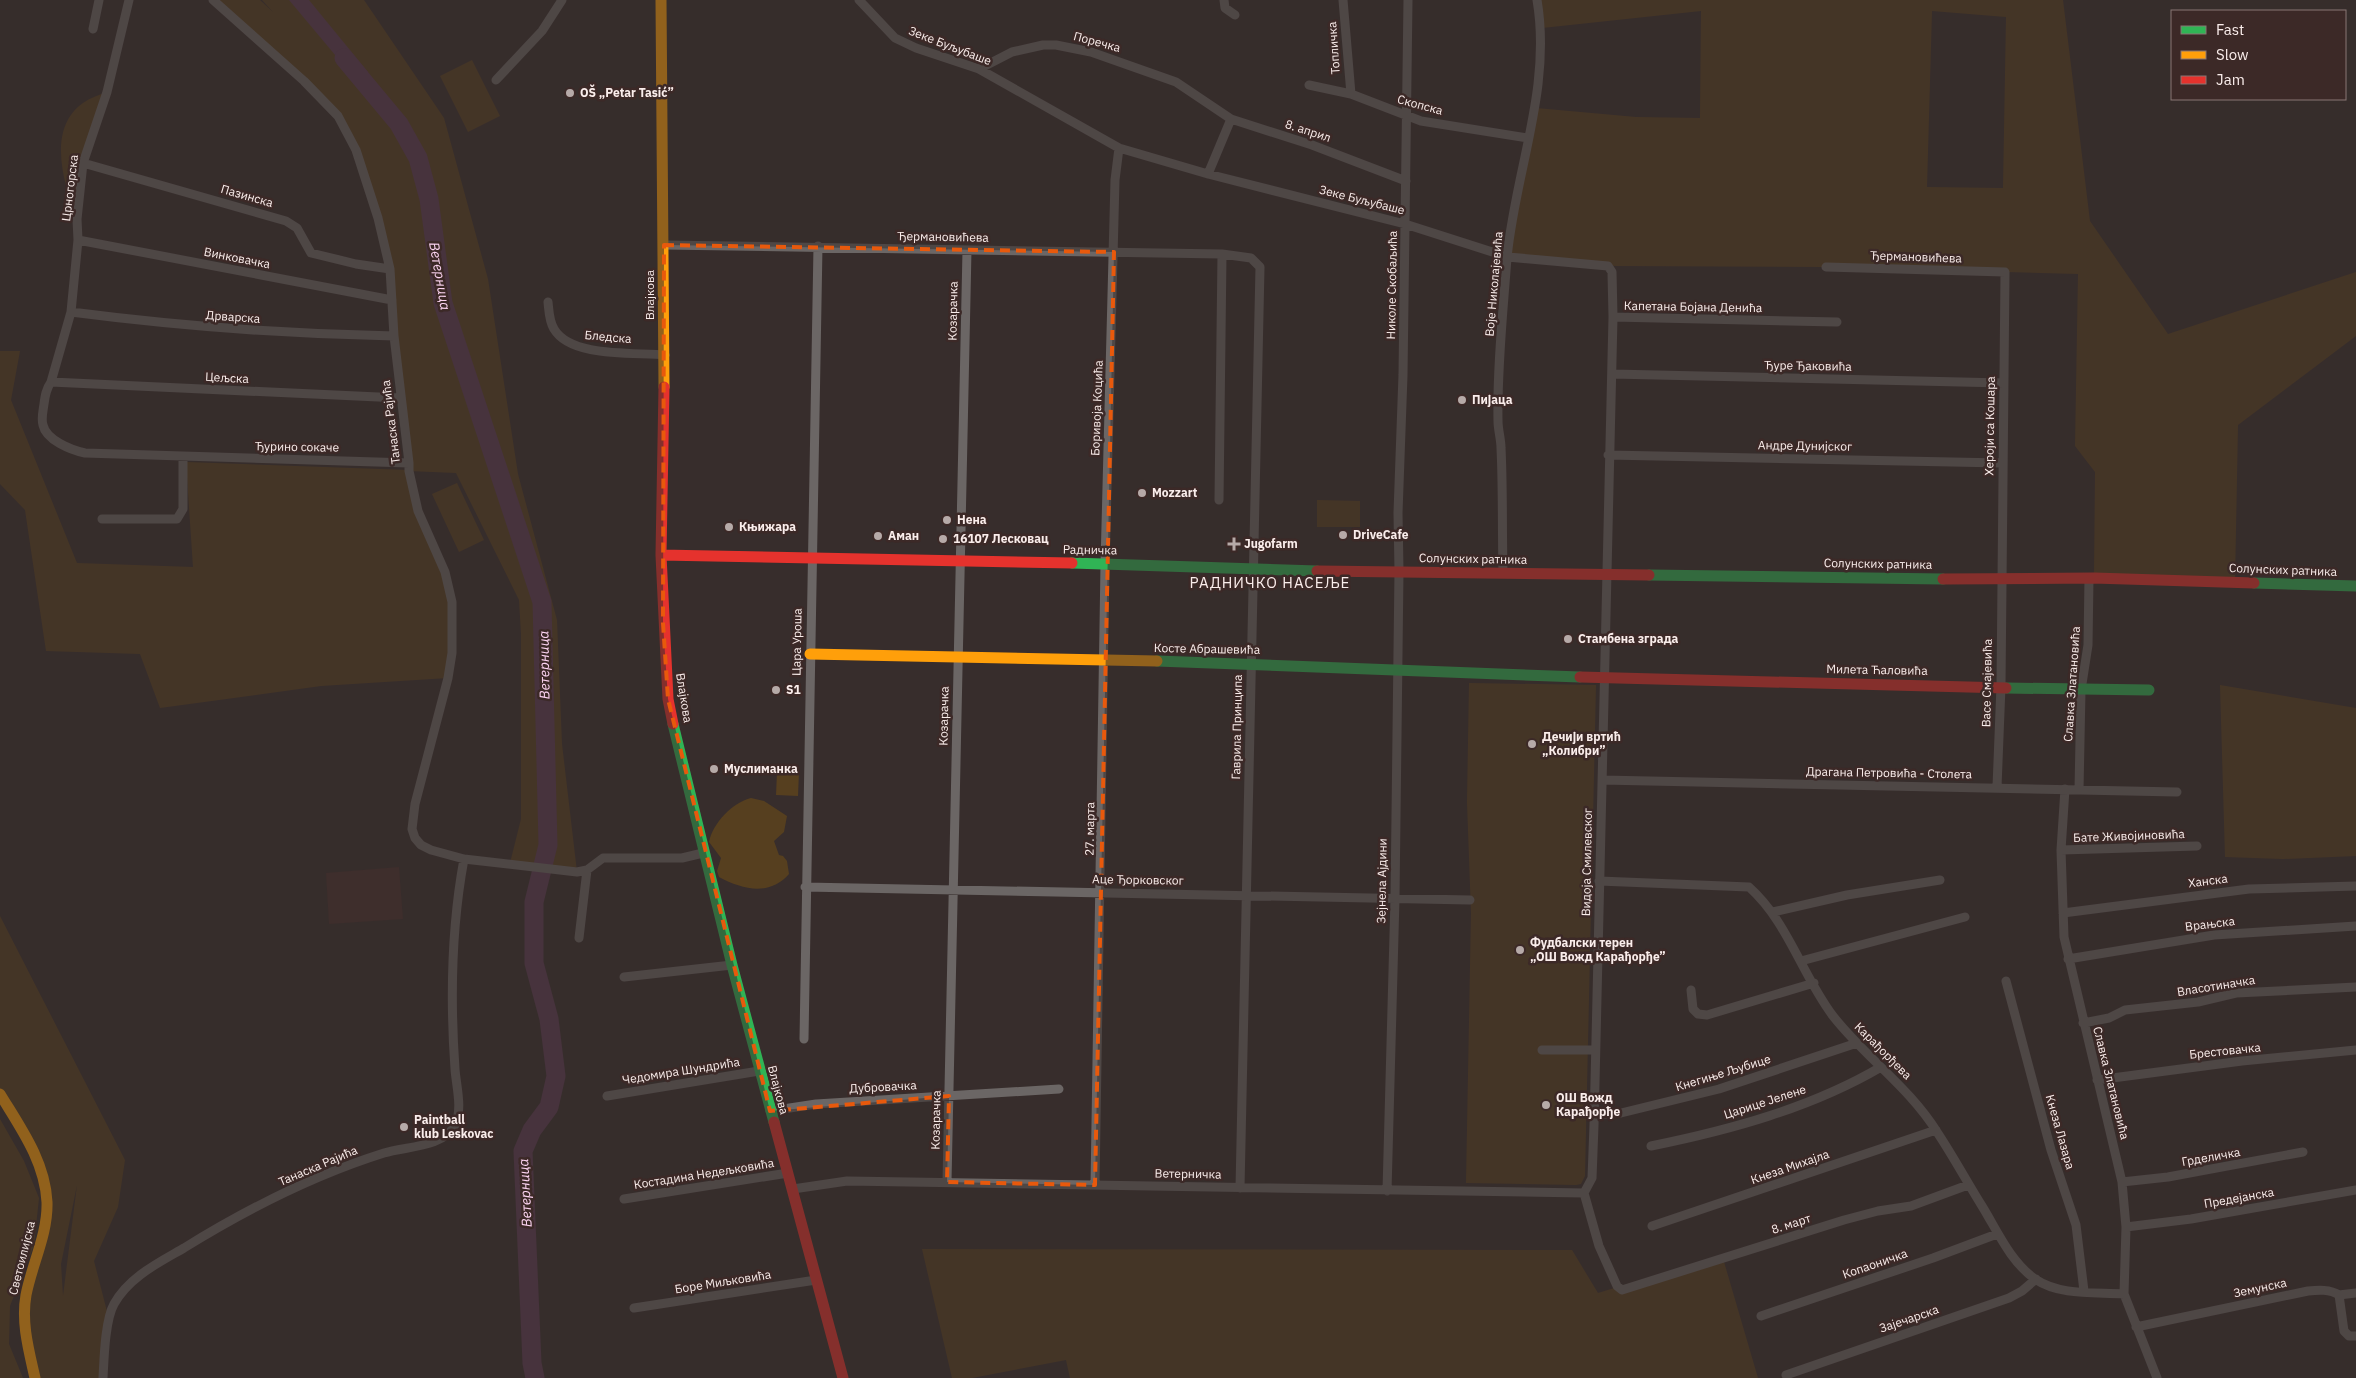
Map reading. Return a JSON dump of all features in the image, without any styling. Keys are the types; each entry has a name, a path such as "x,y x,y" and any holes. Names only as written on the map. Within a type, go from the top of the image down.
{"main road":[{"name":"Влајкова","path":"661,0 665,355 661,555 668,699 703,854 759,1071 793,1189 843,1378"},
{"name":"Радничка","path":"661,555 960,560 1320,571 1399,571"},
{"name":"Солунских ратника","path":"1399,571 2001,580 2089,578 2356,586"},
{"name":"Косте Абрашевића","path":"810,654 1105,662 1251,663 1604,678"},
{"name":"Милета Ћаловића","path":"1604,678 2149,690"},
{"name":"Светоилијска","path":"0,1094 31,1145 46,1188 46,1227 25,1295 25,1335 35,1378"}],"street":[{"path":"93,29 99,0"},
{"name":"Црногорска","path":"52,382 72,312 78,240 77,219 84,163 107,92 129,0"},
{"name":"Танаска Рајића","path":"213,0 304,81 338,116 356,150 369,188 390,268 394,336 400,398 410,463 409,471 418,511 449,585 452,620 452,653 448,678 415,804 412,830 421,845 464,859 577,872 587,870 603,858 682,858 703,854"},
{"path":"496,80 542,31 562,0"},
{"name":"Зеке Буљубаше","path":"859,0 895,38 916,48 979,69 1119,148 1208,174 1405,224 1508,257"},
{"path":"1224,0 1225,8 1235,15"},
{"name":"Топличка","path":"1343,0 1351,94"},
{"name":"Николе Скобаљића","path":"1399,571 1398,513 1408,116 1408,0"},
{"name":"Воје Николајевића","path":"1503,573 1501,447 1498,422 1508,257 1528,138 1536,108 1542,40 1537,0"},
{"name":"Поречка","path":"979,69 1012,52 1035,46 1056,45 1091,52 1169,79 1205,101"},
{"name":"Скопска","path":"1308,85 1351,94 1408,116 1430,122 1528,138"},
{"name":"8. април","path":"1205,101 1231,119 1312,145 1406,181"},
{"path":"1208,174 1231,119"},
{"path":"1114,252 1115,180 1119,148"},
{"name":"Пазинска","path":"84,163 286,221 296,228 311,253 356,264 390,268"},
{"name":"Винковачка","path":"78,240 392,300"},
{"name":"Ђермановићева","path":"664,244 1222,254 1251,258 1260,267"},
{"name":"Цара Уроша","path":"804,1039 805,887 818,246"},
{"name":"Козарачка","path":"947,1182 967,250"},
{"name":"Боривоја Коцића","path":"1105,564 1114,252"},
{"path":"1219,500 1222,254"},
{"name":"Капетана Бојана Денића","path":"1508,257 1608,266 1612,272 1612,317 1837,322"},
{"name":"Гаврила Принципа","path":"1240,1188 1260,267"},
{"name":"Ђермановићева","path":"1826,267 2005,272"},
{"name":"Хероји са Кошара","path":"2001,580 2005,272"},
{"name":"Бледска","path":"548,302 550,318 555,331 575,346 599,351 665,355"},
{"name":"Дрварска","path":"72,312 224,329 394,336"},
{"path":"1606,575 1612,317"},
{"name":"Ђуре Ђаковића","path":"1612,374 2004,383"},
{"name":"Цељска","path":"52,382 400,398"},
{"name":"Ђурино сокаче","path":"52,382 47,388 43,425 50,435 67,447 85,453 410,463"},
{"name":"Андре Дунијског","path":"1608,455 2002,463"},
{"path":"102,519 178,520 182,509 183,457"},
{"name":"27. марта","path":"1095,1185 1105,662 1105,564"},
{"name":"Зејнела Ајдини","path":"1388,1191 1395,898 1399,571"},
{"name":"Видоја Смилевског","path":"1584,1194 1592,1178 1606,575"},
{"name":"Славка Златановића","path":"2079,790 2081,690 2088,645 2089,578"},
{"name":"Васе Смајевића","path":"1997,787 2001,686 2001,580"},
{"name":"Драгана Петровића - Столета","path":"1602,780 2176,792"},
{"name":"Славка Златановића","path":"2065,789 2062,850 2063,914 2068,959 2122,1182 2126,1227 2124,1294 2157,1378"},
{"name":"Бате Живојиновића","path":"2062,850 2197,846"},
{"name":"Танаска Рајића","path":"102,1378 106,1341 113,1306 124,1290 144,1272 223,1224 304,1184 348,1164 392,1150 437,1141 448,1134 454,1127 458,1119 458,1106 455,1068 452,950 457,896 464,859"},
{"path":"579,938 587,870"},
{"path":"1773,912 1846,895 1940,880"},
{"name":"Карађорђева","path":"1599,881 1749,887 1773,912 1832,1014 1857,1043 1897,1082 1936,1130 1997,1234 2022,1268 2036,1279 2058,1289 2124,1294"},
{"name":"Ханска","path":"2063,914 2249,889 2356,886"},
{"name":"Аце Ђорковског","path":"805,887 1470,900"},
{"path":"1801,961 1965,917"},
{"name":"Врањска","path":"2068,959 2214,935 2356,926"},
{"path":"624,977 732,965"},
{"name":"Кнеза Лазара","path":"2006,981 2051,1150 2076,1225 2084,1291"},
{"path":"1691,990 1693,1009 1698,1014 1707,1015 1814,983"},
{"name":"Власотиначка","path":"2083,1023 2108,1018 2124,1010 2198,1002 2236,993 2356,987"},
{"name":"Кнегиње Љубице","path":"1594,1115 1621,1113 1719,1089 1857,1043"},
{"path":"1542,1050 1595,1050"},
{"name":"Брестовачка","path":"2097,1080 2242,1061 2356,1050"},
{"name":"Царице Јелене","path":"1651,1146 1696,1137 1798,1106 1833,1093 1881,1067"},
{"name":"Чедомира Шундрића","path":"607,1096 759,1071"},
{"name":"Дубровачка","path":"770,1111 816,1104 1059,1089"},
{"name":"Кнеза Михајла","path":"1652,1226 1936,1130"},
{"name":"Грделичка","path":"2122,1182 2168,1177 2303,1152"},
{"name":"Костадина Недељковића","path":"624,1199 788,1173"},
{"name":"Ветерничка","path":"793,1189 847,1181 1584,1194"},
{"name":"8. март","path":"1584,1194 1599,1246 1617,1286 1622,1290 1844,1220 1878,1211 1911,1206 1968,1185"},
{"name":"Предејанска","path":"2126,1227 2191,1219 2356,1190"},
{"name":"Копаоничка","path":"1761,1316 1933,1258 1997,1234"},
{"name":"Зајечарска","path":"1786,1375 2009,1298 2022,1291 2036,1279"},
{"name":"Боре Миљковића","path":"634,1308 816,1280"},
{"name":"Земунска","path":"2136,1327 2308,1291 2334,1291 2338,1295 2356,1293"},
{"path":"2338,1295 2344,1331 2349,1336 2356,1336"}],"highlighted area":[{"path":"664,245 1114,252 1095,1185 947,1182 949,1096 770,1111 668,699 663,623"}],"shaded area":[{"path":"213,0 260,0 273,12 262,0 364,0 444,118 488,279 518,474 557,620 562,744 577,872 510,863 521,819 521,634 519,600 456,473 409,471 418,511 449,585 448,678 321,686 160,708 140,654 46,651 25,510 0,484 0,351 20,351 11,400 77,563 193,567 186,462 408,470 390,269 378,218 338,116"},
{"path":"289,0 309,0 368,72 356,80"},
{"path":"1537,0 2063,0 2090,221 2168,334 2356,272 2356,336 2238,425 2235,582 2094,578 2095,472 2075,446 2078,274 1826,267 1616,266 1508,257 1536,108 1636,117 1700,118 1701,11 1542,28","holes":["1932,11 2006,17 2003,188 1927,187"]},
{"path":"472,60 500,116 468,132 440,76"},
{"path":"107,92 94,127 77,219 63,174 61,142 65,127 72,114 83,103"},
{"path":"457,483 484,540 459,552 432,494"},
{"path":"1317,500 1360,501 1360,527 1317,527"},
{"path":"1469,683 1596,685 1585,1176 1581,1184 1466,1183 1471,913 1467,802"},
{"path":"2220,685 2356,708 2356,856 2283,859 2225,857"},
{"path":"777,772 799,772 798,796 776,795"},
{"path":"751,798 764,801 787,816 784,832 774,841 779,855 783,856 787,861 789,874 773,886 756,889 737,885 719,877 717,871 721,858 709,842 711,835 724,815 737,804"},
{"path":"399,867 403,919 329,924 326,873"},
{"path":"0,916 125,1160 118,1207 94,1261 110,1323 103,1378 35,1378 25,1335 45,1187 0,1094","holes":["77,1185 63,1296 61,1264"]},
{"path":"0,1119 24,1161 39,1198 34,1245 10,1306 9,1344 23,1378 0,1378"},
{"path":"922,1249 1572,1250 1598,1293 1722,1255 1758,1378 1070,1378 1066,1360 972,1378 952,1378"}],"waterway":[{"name":"Ветерница","path":"344,58 399,124 418,158 429,199 443,303 542,602 548,845 534,902 534,963 549,1019 556,1076 549,1107 532,1130 523,1151 532,1363 535,1378"}],"traffic: fast":[{"path":"1072,563 1317,571"},
{"path":"1649,575 1943,579"},
{"path":"2254,583 2356,586"},
{"path":"1157,661 1580,677"},
{"path":"2006,688 2149,690"},
{"path":"673,724 732,965 774,1122"}],"traffic: slow":[{"path":"661,0 664,387"},
{"path":"810,654 1157,661"},
{"path":"0,1094 37,1159 42,1172 47,1202 45,1226 26,1295 24,1316 26,1337 35,1378"}],"traffic: jam":[{"path":"664,387 661,555 668,699 673,724"},
{"path":"661,555 1072,563"},
{"path":"1317,571 1649,575"},
{"path":"1943,579 2094,578 2254,583"},
{"path":"1580,677 2006,688"},
{"path":"774,1122 843,1378"}],"place":[{"name":"OŠ „Petar Tasić”","path":"570,93"},
{"name":"Пијаца","path":"1462,400"},
{"name":"Mozzart","path":"1142,493"},
{"name":"Нена","path":"947,520"},
{"name":"Књижара","path":"729,527"},
{"name":"DriveCafe","path":"1343,535"},
{"name":"Аман","path":"878,536"},
{"name":"16107 Лесковац","path":"943,539"},
{"name":"Jugofarm","path":"1234,544"},
{"name":"Стамбена зграда","path":"1568,639"},
{"name":"S1","path":"776,690"},
{"name":"Дечији вртић „Колибри”","path":"1532,744"},
{"name":"Муслиманка","path":"714,769"},
{"name":"Фудбалски терен „ОШ Вожд Карађорђе”","path":"1520,950"},
{"name":"ОШ Вожд Карађорђе","path":"1546,1105"},
{"name":"Paintball klub Leskovac","path":"404,1127"}],"district":[{"name":"РАДНИЧКО НАСЕЉЕ","path":"1270,583"}]}
